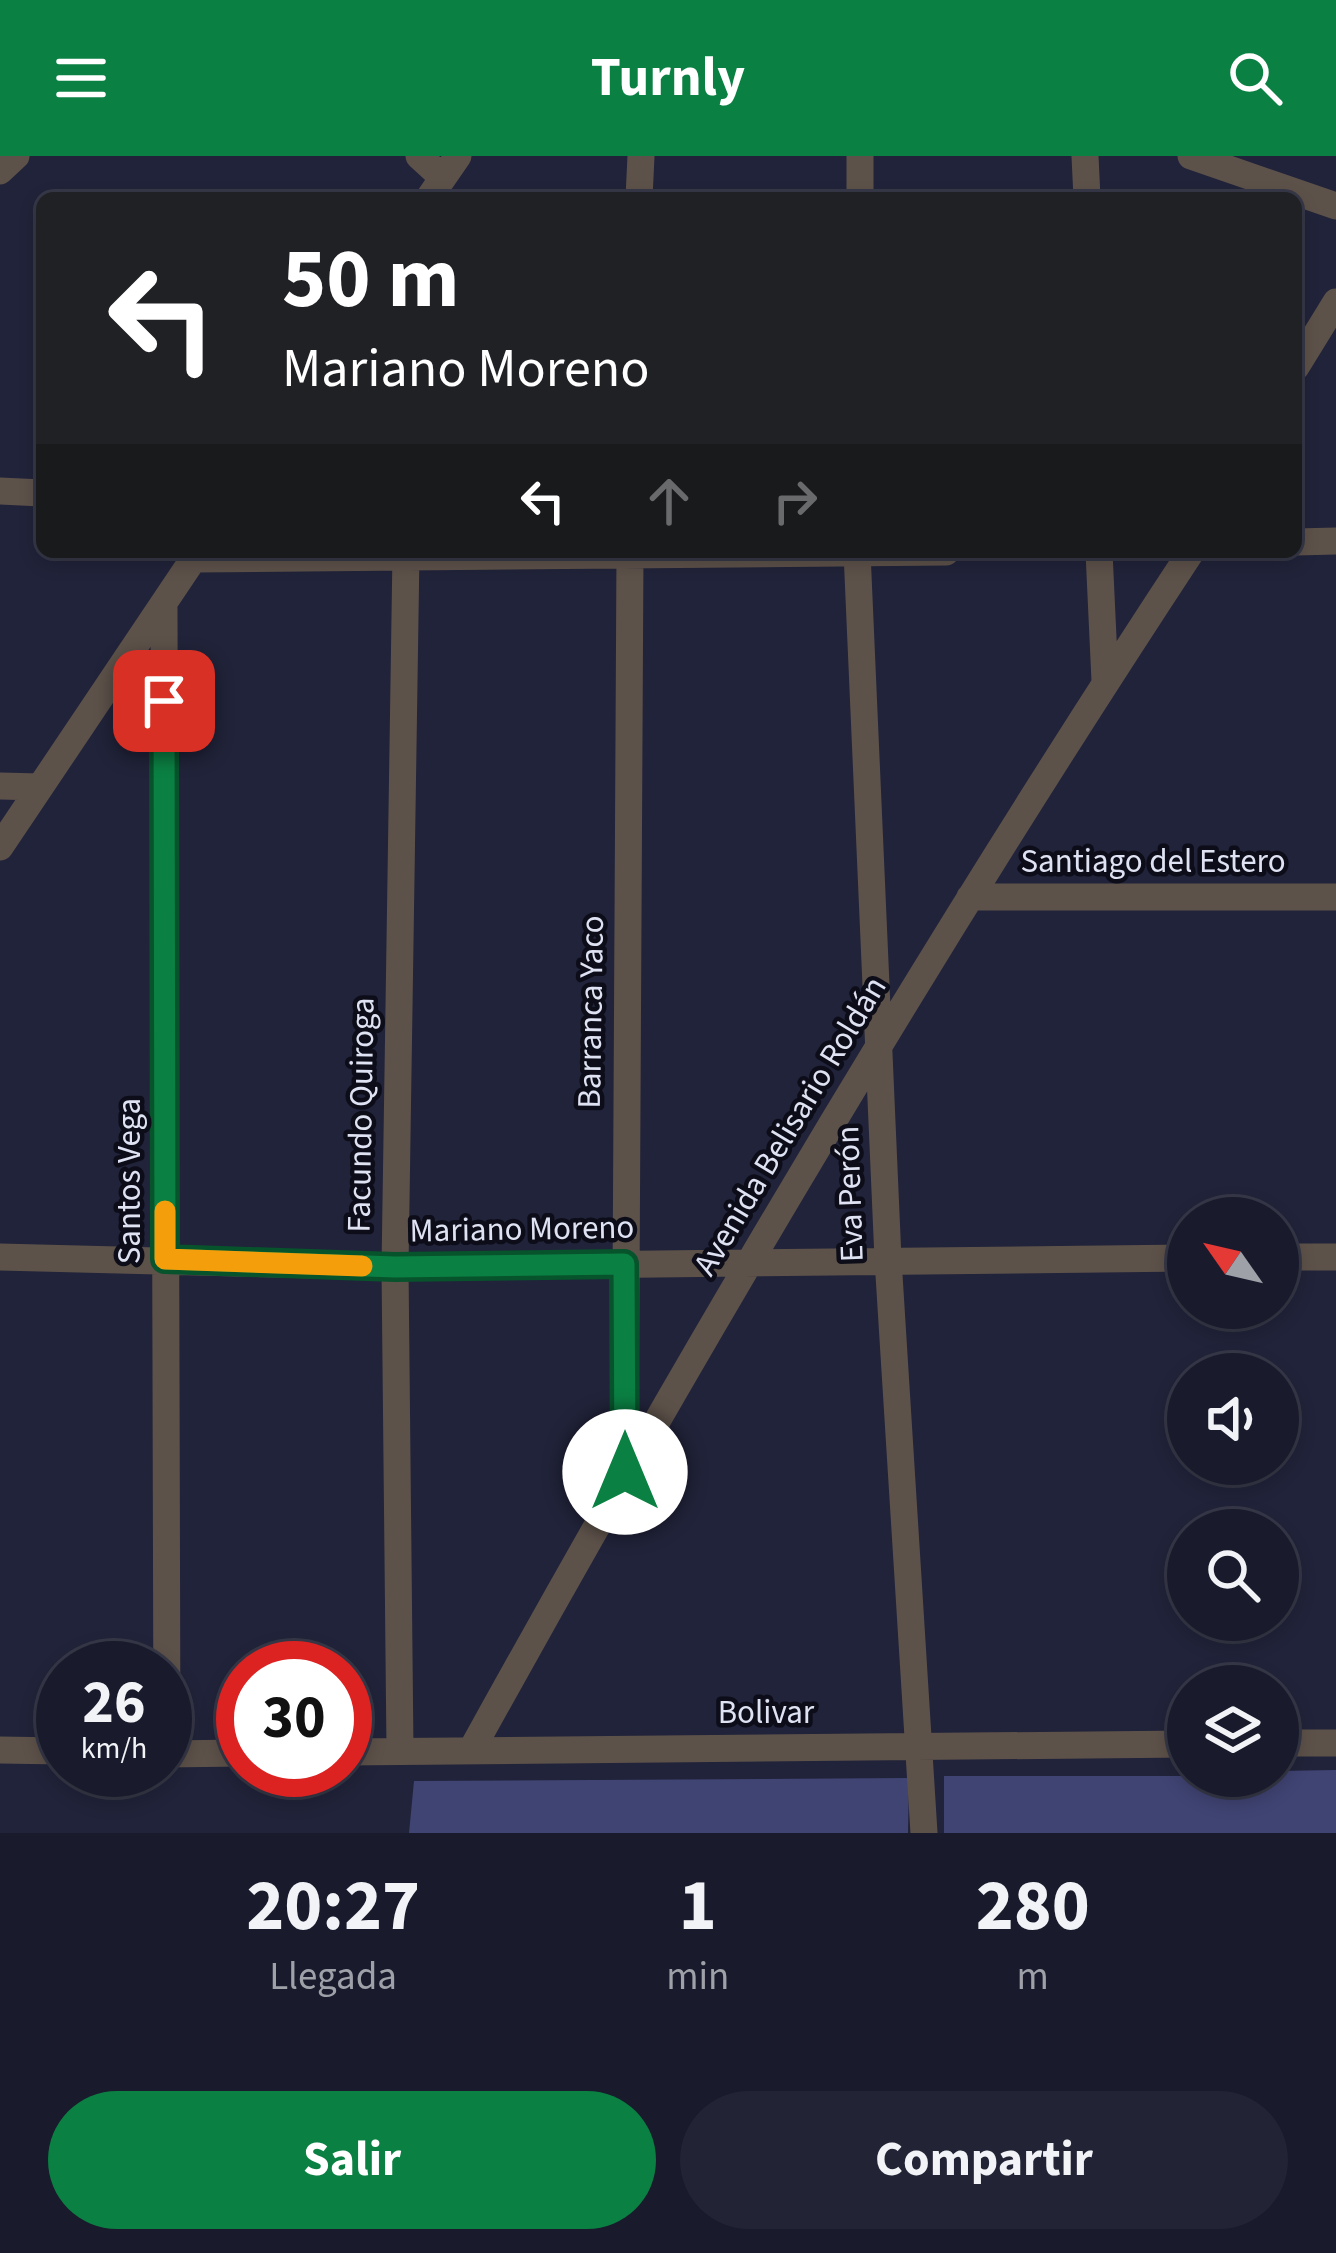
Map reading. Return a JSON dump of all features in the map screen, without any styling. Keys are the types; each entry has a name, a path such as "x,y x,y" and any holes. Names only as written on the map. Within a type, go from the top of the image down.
{"street":[{"path":"0,171 16,156"},
{"path":"419,156 443,177"},
{"path":"640,156 640,192"},
{"path":"860,156 860,192"},
{"path":"1085,156 1087,192"},
{"path":"1191,156 1295,192"},
{"path":"1302,194 1336,206"},
{"path":"1302,357 1336,302"},
{"path":"0,491 36,493"},
{"path":"1302,542 1336,541"},
{"path":"0,847 194,558"},
{"name":"Facundo Quiroga","path":"400,1751 395,1267 406,558"},
{"name":"Barranca Yaco","path":"625,1472 630,558"},
{"name":"Eva Perón","path":"857,558 888,1259 924,1833"},
{"path":"1099,558 1106,681"},
{"name":"Avenida Belisario Roldán","path":"472,1749 625,1472 748,1264 970,897 1187,558"},
{"name":"Santos Vega","path":"164,608 166,1641"},
{"path":"0,786 40,787"},
{"name":"Santiago del Estero","path":"970,897 1336,897"},
{"name":"Mariano Moreno","path":"0,1257 395,1267 1167,1258"},
{"path":"1299,1257 1336,1257"},
{"path":"1299,1743 1336,1743"},
{"name":"Bolivar","path":"372,1752 1167,1744"},
{"path":"0,1750 36,1751"}],"shaded area":[{"path":"1336,1770 1336,1833 944,1833 944,1776 1167,1776 1167,1797 1299,1797 1299,1771"},
{"path":"909,1778 908,1833 409,1833 414,1781"}],"slow traffic":[{"path":"165,1211 165,1259 362,1266"}],"route":[{"path":"164,701 165,1259 395,1267 624,1264 625,1472"}]}
